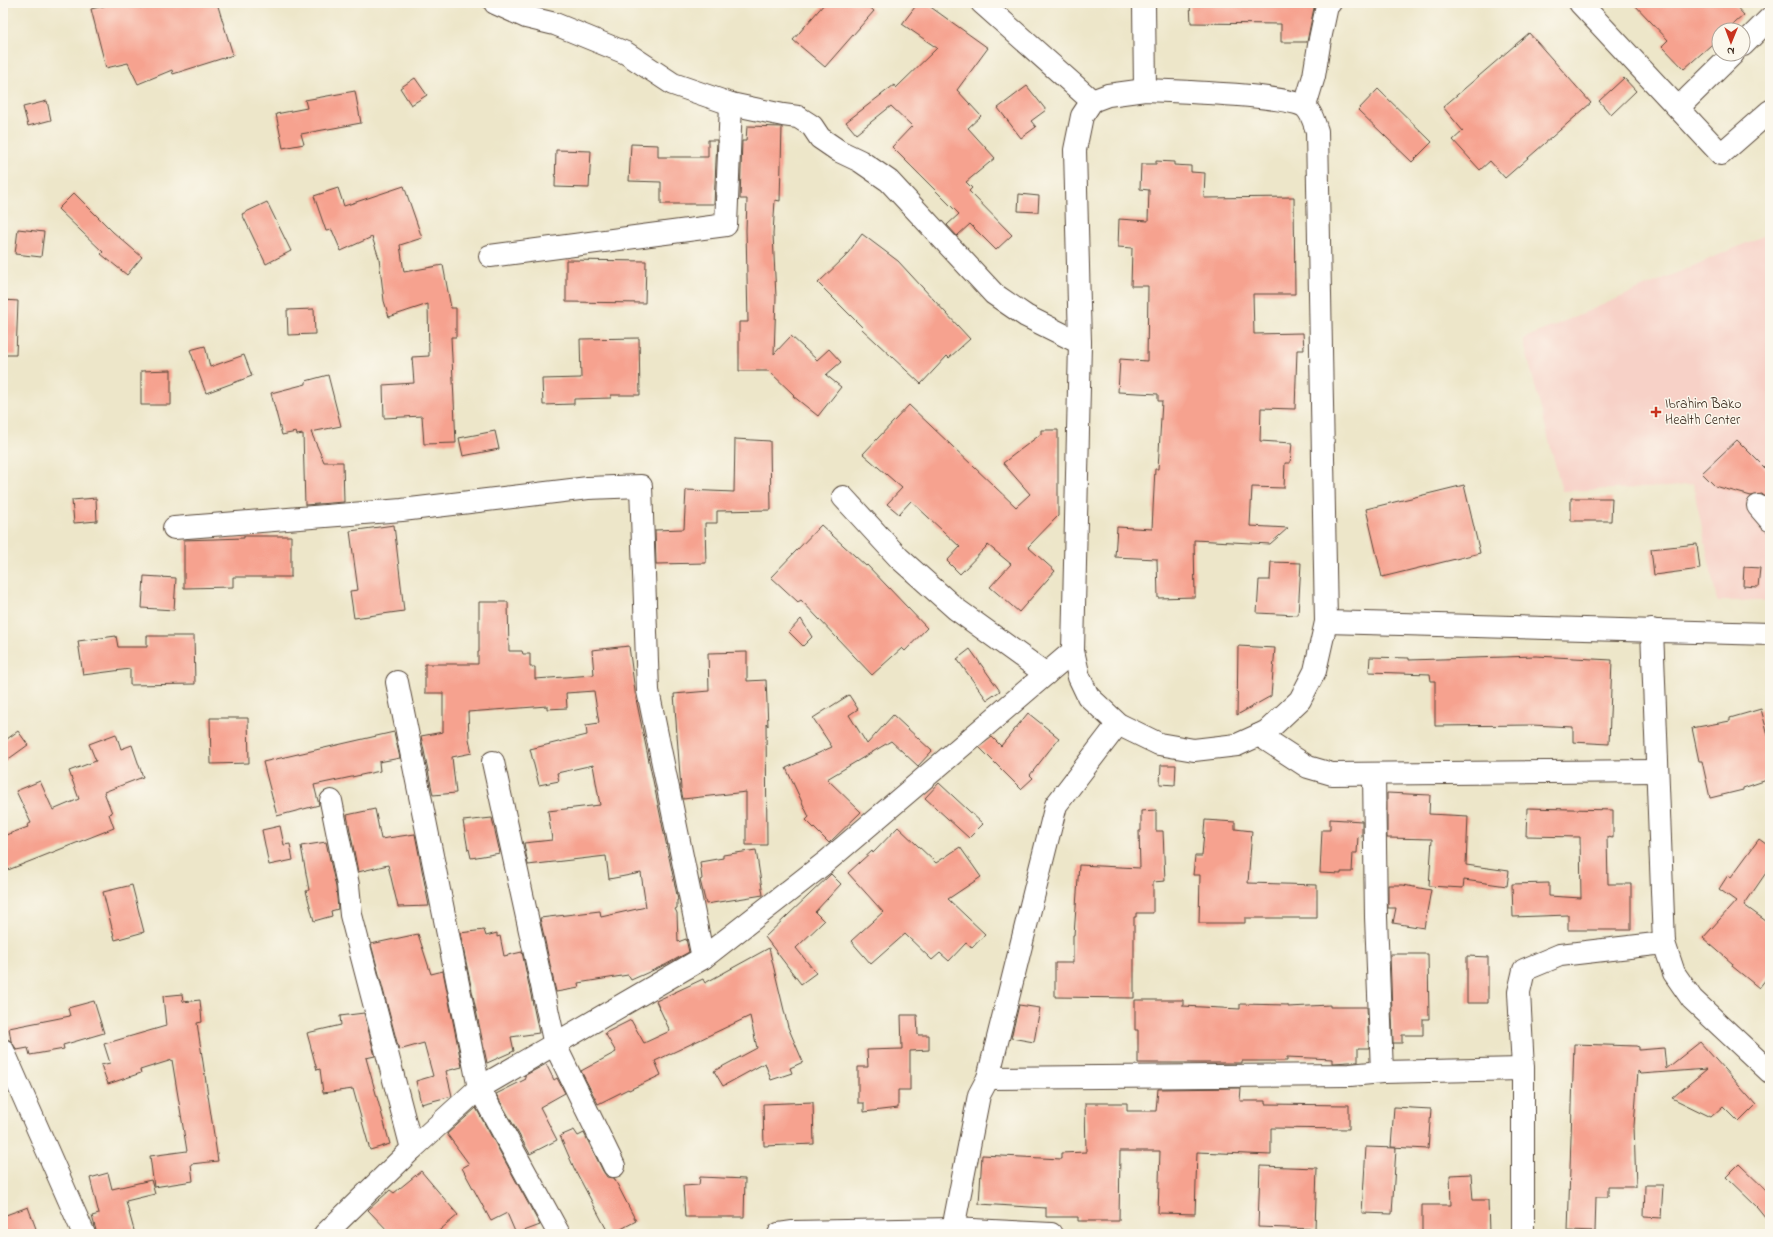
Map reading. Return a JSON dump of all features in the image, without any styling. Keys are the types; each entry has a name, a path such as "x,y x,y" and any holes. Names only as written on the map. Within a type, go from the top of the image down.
{"street":[{"path":"494,3 526,17 555,24 626,53 673,84 731,104 798,117 812,126 820,138 839,151 860,161 889,181 994,294 1026,316 1080,343"},
{"path":"982,3 1092,101"},
{"path":"1144,3 1145,90"},
{"path":"1304,106 1314,76 1327,6 1330,3"},
{"path":"1580,3 1679,107 1721,154 1770,111"},
{"path":"1751,37 1770,18"},
{"path":"1679,107 1726,62"},
{"path":"1145,90 1280,98 1304,106 1312,116 1317,131 1326,622 1315,671 1300,700 1267,731 1237,745 1194,750 1159,744 1118,724 1088,696 1079,677 1073,651 1080,343 1075,150 1082,116 1092,101 1108,95 1145,90"},
{"path":"490,256 726,225 731,104"},
{"path":"174,528 402,510 588,488 641,486 648,691 703,958"},
{"path":"843,497 899,558 956,609 1046,674"},
{"path":"1326,622 1770,634"},
{"path":"1652,630 1664,943 1674,973 1692,999 1770,1072"},
{"path":"325,1234 412,1149 479,1088 703,958 826,862 1073,651"},
{"path":"397,682 479,1088 559,1234"},
{"path":"952,1232 979,1095 988,1078 1056,805 1118,724"},
{"path":"1259,735 1308,767 1332,774 1657,771"},
{"path":"493,762 555,1045 614,1166"},
{"path":"1374,774 1376,917 1382,1072"},
{"path":"331,801 348,885 351,915 412,1149"},
{"path":"1523,1234 1523,1069 1519,992 1524,970 1560,955 1664,943"},
{"path":"3,1050 84,1234"},
{"path":"988,1078 1350,1075 1382,1072 1523,1069"},
{"path":"778,1234 793,1232 952,1232 1051,1234"}],"shaded area":[{"name":"Ibrahim Bako Health Center","path":"1770,233 1770,601 1717,601 1693,484 1669,487 1562,491 1523,339"}],"building":[{"path":"116,3 139,3 140,8 156,3 217,3 233,55 173,74 172,70 138,84 128,63 106,68 91,9"},
{"path":"825,3 865,3 874,11 825,67 793,40"},
{"path":"918,3 925,3 988,48 957,90 981,116 968,128 995,158 966,182 972,188 969,191 1012,235 996,250 970,224 957,236 947,225 959,214 892,147 912,126 891,106 856,134 846,122 894,85 896,88 937,48 902,24"},
{"path":"1190,3 1314,3 1314,8 1307,42 1281,42 1281,24 1191,23"},
{"path":"1633,3 1733,3 1744,15 1736,22 1711,22 1711,45 1684,69 1662,46 1668,40"},
{"path":"1529,33 1591,103 1505,178 1490,161 1480,170 1453,140 1463,131 1443,107"},
{"path":"415,78 427,95 411,105 400,88"},
{"path":"1624,78 1636,91 1611,115 1599,101"},
{"path":"1027,86 1046,110 1031,121 1036,127 1021,138 998,108"},
{"path":"1378,89 1432,142 1412,162 1358,110"},
{"path":"355,91 361,123 301,134 304,144 283,148 276,114 307,108 305,100"},
{"path":"47,101 51,120 28,126 23,107"},
{"path":"747,126 782,127 780,201 775,200 773,234 776,297 774,354 791,336 817,360 829,349 841,362 826,375 841,387 818,416 793,396 794,395 769,371 739,371 739,322 748,322 746,230 747,199 740,199 742,141 746,141"},
{"path":"708,140 717,140 714,204 661,204 661,182 629,181 631,144 658,145 658,157 708,157"},
{"path":"556,150 591,151 589,188 555,187"},
{"path":"1156,161 1174,162 1174,165 1191,166 1191,172 1205,173 1204,198 1294,197 1295,294 1253,294 1254,334 1303,333 1304,350 1297,350 1295,409 1261,408 1260,441 1292,443 1290,463 1285,463 1284,488 1252,487 1250,526 1288,528 1270,544 1194,540 1195,597 1158,598 1157,559 1115,557 1117,527 1152,529 1155,469 1158,469 1162,401 1158,401 1158,394 1118,392 1120,359 1147,361 1148,286 1131,286 1132,248 1118,247 1119,219 1148,221 1149,190 1140,189 1141,164 1156,164"},
{"path":"404,186 422,238 400,245 404,272 443,265 451,308 456,308 456,337 451,337 456,443 424,444 422,416 384,418 383,385 414,383 412,357 429,356 428,304 389,317 384,301 379,258 372,237 341,251 332,230 326,231 314,196 338,188 344,206"},
{"path":"74,193 113,232 142,257 127,275 101,254 103,252 58,209"},
{"path":"1019,194 1039,196 1038,212 1018,211"},
{"path":"267,202 291,251 266,264 242,214"},
{"path":"18,229 44,232 41,257 15,254"},
{"path":"862,234 898,261 970,339 949,358 947,356 921,384 862,329 863,328 818,283 845,257"},
{"path":"566,260 646,261 645,303 566,302"},
{"path":"3,300 18,301 16,355 3,355"},
{"path":"314,309 315,334 288,335 287,310"},
{"path":"639,338 640,395 611,395 611,398 574,399 574,404 543,405 542,379 581,378 580,339"},
{"path":"205,346 210,367 244,355 252,376 206,393 190,350"},
{"path":"171,370 171,405 141,405 141,371"},
{"path":"328,375 341,426 311,432 324,462 343,462 344,502 305,505 303,434 297,435 296,432 282,435 271,393 306,384 306,381"},
{"path":"909,405 1016,507 1030,494 1003,463 1041,434 1041,430 1058,430 1058,516 1028,547 1055,571 1019,612 990,587 1011,564 988,545 960,574 947,561 960,547 911,501 899,514 887,504 902,488 863,454"},
{"path":"495,431 499,449 463,456 459,438"},
{"path":"735,439 770,441 771,510 717,511 717,523 705,523 706,563 656,564 655,530 684,529 686,490 734,492"},
{"path":"1737,440 1770,473 1770,501 1762,494 1751,496 1715,486 1702,473"},
{"path":"1464,485 1480,553 1382,577 1366,509"},
{"path":"96,498 97,521 74,523 72,500"},
{"path":"1571,498 1612,498 1611,521 1571,521"},
{"path":"394,525 404,611 354,618 350,591 358,590 350,531"},
{"path":"821,525 866,566 867,565 927,628 905,651 902,648 872,675 801,600 798,602 771,577"},
{"path":"244,536 291,536 291,577 233,577 233,587 184,588 184,540 244,538"},
{"path":"1697,544 1700,569 1654,575 1651,549"},
{"path":"1271,562 1301,563 1298,615 1257,613 1259,580 1270,580"},
{"path":"1744,567 1760,568 1758,587 1743,586"},
{"path":"144,576 176,578 174,610 142,608"},
{"path":"479,602 508,602 509,651 522,651 523,654 530,654 530,667 535,667 535,679 594,675 592,650 629,646 636,699 678,900 677,908 675,909 677,913 678,942 686,939 689,952 665,965 631,980 628,975 578,983 579,988 556,992 540,918 600,911 601,917 646,907 641,873 609,879 606,856 528,865 524,843 552,840 548,811 600,805 593,765 557,773 559,781 539,785 530,749 587,735 586,725 599,723 594,691 566,693 567,708 547,709 547,706 468,712 469,739 472,753 452,757 456,793 433,795 421,736 443,732 443,693 425,693 425,664 478,664"},
{"path":"801,619 812,637 803,646 789,632"},
{"path":"116,636 118,647 147,647 147,636 194,636 195,684 130,685 130,669 83,675 78,641"},
{"path":"1238,646 1275,648 1271,696 1237,715"},
{"path":"970,649 1000,691 987,700 957,659"},
{"path":"747,652 747,681 766,680 768,726 766,723 767,845 746,845 746,792 683,799 681,789 674,694 709,691 708,653"},
{"path":"1536,656 1612,660 1609,744 1573,742 1573,727 1532,725 1435,726 1435,681 1431,681 1430,674 1369,672 1370,657 1409,658 1409,660"},
{"path":"849,695 858,709 849,715 867,744 893,715 932,751 918,766 891,741 827,779 861,812 829,843 806,820 809,817 786,768 832,747 813,718"},
{"path":"1761,709 1770,742 1770,779 1743,788 1743,790 1710,798 1702,761 1699,761 1692,728 1730,721 1730,718"},
{"path":"1028,713 1059,738 1030,775 1033,778 1021,789 979,747 992,737 1001,746"},
{"path":"210,718 248,718 249,763 211,764"},
{"path":"18,731 28,745 3,763 3,742"},
{"path":"394,732 400,758 379,762 380,771 314,785 319,805 277,816 263,762"},
{"path":"116,734 121,749 132,745 143,777 104,792 112,813 109,814 114,828 3,872 3,836 28,827 27,825 31,823 16,791 40,781 53,810 79,799 69,771 96,761 89,744"},
{"path":"1161,765 1176,765 1175,785 1160,784"},
{"path":"939,783 983,824 969,838 925,798"},
{"path":"1387,793 1430,795 1429,814 1468,816 1466,865 1509,871 1507,886 1464,880 1463,888 1429,886 1432,839 1387,838"},
{"path":"1527,808 1613,810 1613,838 1607,837 1608,884 1631,884 1631,930 1568,930 1568,915 1513,917 1512,884 1549,883 1549,896 1581,898 1580,837 1526,836"},
{"path":"375,809 381,839 415,834 429,906 398,907 388,865 358,872 347,815"},
{"path":"1156,810 1156,831 1163,831 1165,881 1153,882 1153,913 1136,913 1136,917 1134,917 1134,998 1055,997 1055,963 1073,963 1073,935 1079,865 1140,868 1139,831 1141,831 1141,811"},
{"path":"492,818 500,853 471,858 469,849 468,850 463,821"},
{"path":"1330,819 1362,821 1362,837 1358,836 1357,853 1353,853 1352,872 1341,872 1341,874 1320,873 1322,830 1330,830"},
{"path":"1205,820 1235,822 1235,829 1252,831 1248,883 1317,885 1317,918 1245,918 1245,923 1199,923 1200,875 1193,875 1195,856 1202,856"},
{"path":"280,826 284,845 290,844 293,860 269,865 262,830"},
{"path":"898,827 936,863 960,847 981,877 948,899 985,934 972,948 966,943 949,961 940,953 932,960 905,934 871,964 851,941 883,912 848,873 872,851 873,853"},
{"path":"1759,839 1770,847 1770,867 1744,905 1770,924 1770,974 1759,988 1732,966 1733,964 1703,938 1736,901 1719,889 1728,875 1731,877"},
{"path":"326,842 336,887 338,909 331,911 332,916 314,921 306,891 309,890 301,846"},
{"path":"756,850 763,895 706,904 700,880 702,879 700,862 723,858 723,855"},
{"path":"831,874 841,884 815,912 824,921 796,948 816,973 801,984 765,937"},
{"path":"132,885 144,932 115,940 103,892"},
{"path":"1388,885 1403,885 1431,890 1424,928 1393,923 1396,908 1388,908"},
{"path":"484,930 486,936 497,933 497,937 500,936 504,956 522,952 539,1033 511,1037 514,1051 487,1063 460,933"},
{"path":"418,934 431,974 443,971 462,1067 446,1071 452,1096 421,1104 416,1081 433,1076 424,1043 399,1050 371,944"},
{"path":"769,948 788,1027 803,1062 790,1068 792,1073 771,1080 765,1063 723,1086 714,1071 757,1048 750,1016 655,1061 661,1075 598,1104 581,1071 616,1052 605,1033 631,1020 644,1043 670,1031 656,1001 703,979 705,983"},
{"path":"1390,954 1428,954 1429,1019 1423,1019 1423,1035 1402,1035 1402,1043 1393,1043"},
{"path":"1467,956 1488,957 1488,1003 1467,1003"},
{"path":"182,994 183,1002 200,1000 202,1022 197,1023 218,1161 191,1164 193,1181 154,1187 150,1156 187,1151 172,1060 140,1070 141,1073 108,1084 101,1065 110,1063 104,1044 166,1026 163,996"},
{"path":"1135,1000 1183,1000 1183,1006 1240,1009 1240,1004 1288,1005 1288,1007 1330,1005 1330,1007 1367,1007 1369,1048 1358,1048 1358,1062 1333,1063 1333,1059 1287,1057 1287,1061 1242,1061 1242,1063 1138,1063 1138,1030 1135,1030"},
{"path":"94,1001 104,1033 63,1045 64,1049 30,1055 28,1048 17,1050 11,1041 9,1028 70,1016 68,1008"},
{"path":"1019,1005 1040,1008 1034,1042 1011,1038"},
{"path":"364,1013 375,1056 366,1058 390,1144 370,1150 353,1089 323,1093 320,1069 317,1070 307,1033 341,1025 340,1016"},
{"path":"901,1015 917,1015 918,1035 929,1035 929,1050 910,1051 910,1090 898,1090 898,1108 864,1112 864,1103 858,1103 858,1067 868,1067 867,1050 902,1049"},
{"path":"1700,1042 1756,1105 1739,1122 1723,1106 1711,1117 1672,1098 1707,1069 1641,1074 1638,1071 1634,1126 1636,1187 1608,1187 1608,1197 1596,1197 1595,1232 1568,1231 1574,1044 1636,1046 1639,1047 1639,1050 1664,1048 1666,1069"},
{"path":"546,1064 554,1080 557,1078 565,1093 540,1107 557,1140 530,1154 496,1094 526,1079 524,1076"},
{"path":"1241,1088 1240,1101 1266,1101 1266,1104 1349,1105 1349,1129 1271,1128 1271,1155 1197,1152 1195,1214 1158,1213 1160,1151 1120,1151 1119,1221 1078,1221 1078,1217 1046,1217 1046,1208 979,1204 982,1155 1061,1159 1061,1153 1086,1152 1085,1103 1127,1103 1127,1111 1156,1111 1158,1089"},
{"path":"813,1102 814,1144 764,1146 763,1104"},
{"path":"1394,1107 1431,1109 1428,1149 1391,1147"},
{"path":"476,1108 540,1225 516,1234 507,1213 491,1221 462,1168 469,1164 447,1134"},
{"path":"574,1130 578,1136 584,1133 603,1171 607,1177 614,1178 636,1221 612,1234 609,1234 574,1168 560,1136"},
{"path":"1366,1147 1396,1148 1392,1214 1362,1213"},
{"path":"1739,1164 1770,1194 1770,1223 1757,1207 1726,1177"},
{"path":"1260,1166 1317,1168 1315,1229 1258,1227"},
{"path":"421,1171 458,1215 435,1234 391,1234 368,1210 390,1190 394,1193"},
{"path":"108,1173 112,1189 151,1180 155,1194 126,1201 135,1234 97,1234 92,1216 99,1214 90,1178"},
{"path":"1471,1174 1473,1200 1488,1200 1489,1234 1422,1234 1422,1205 1451,1205 1450,1175"},
{"path":"700,1177 745,1179 744,1217 685,1217 683,1186 699,1185"},
{"path":"1645,1185 1663,1185 1661,1218 1644,1217"},
{"path":"28,1207 38,1234 3,1234 3,1216"}],"place":[{"name":"Ibrahim Bako Health Center","path":"1656,412"}]}
